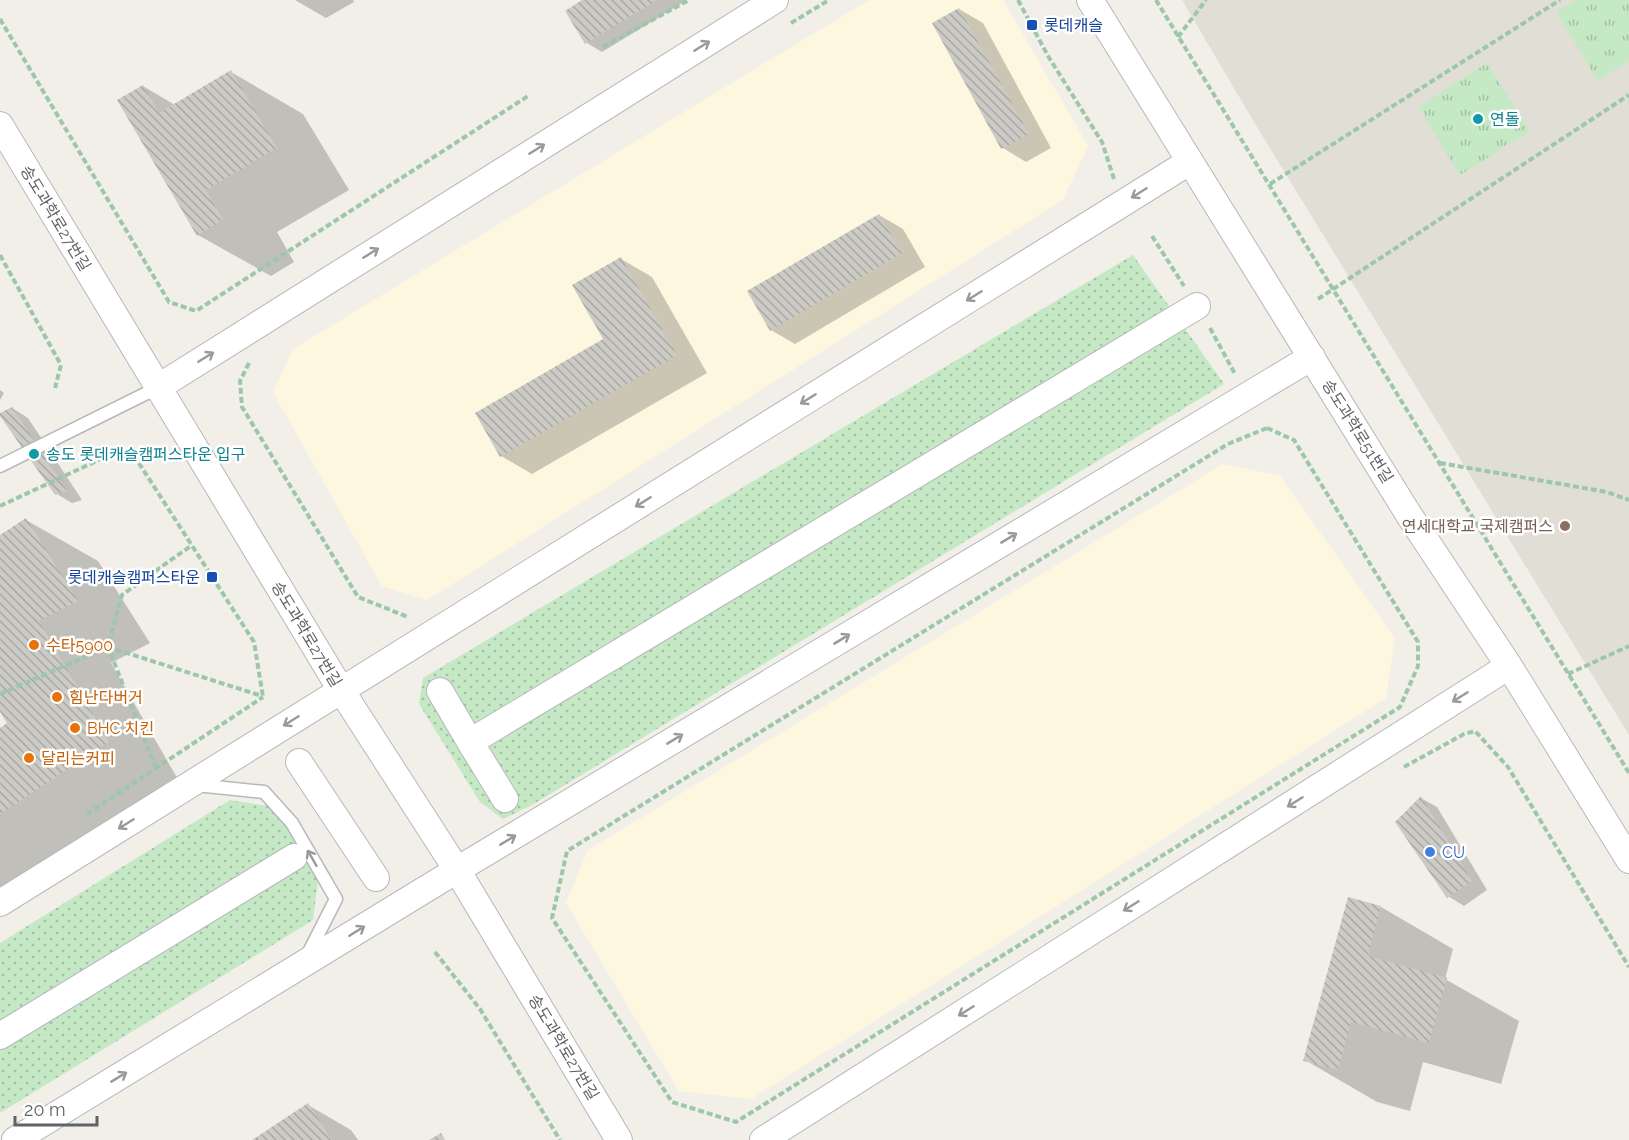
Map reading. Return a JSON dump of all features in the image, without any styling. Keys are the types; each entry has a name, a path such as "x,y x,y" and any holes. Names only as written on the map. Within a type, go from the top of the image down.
{"street":[{"path":"157,388 775,0"},
{"name":"송도과학로51번길","path":"1090,0 1409,515 1509,666 1629,860"},
{"name":"송도과학로27번길","path":"0,125 341,690 457,870 619,1140"},
{"path":"0,903 1189,162"},
{"path":"470,742 1197,306"},
{"path":"15,1140 457,870 1312,357"},
{"path":"763,1140 1509,666"},
{"path":"440,691 505,799"},
{"path":"299,762 376,878"},
{"path":"0,1036 294,857"}],"lane":[{"path":"0,466 157,388"},
{"path":"189,785 264,792 292,823 336,899 302,964"}],"path":[{"path":"603,47 689,0"},
{"path":"1018,0 1048,56 1102,142 1114,179 1104,185"},
{"path":"1156,0 1629,773"},
{"path":"1178,37 1206,0"},
{"path":"1270,184 1560,0"},
{"path":"0,19 169,302 196,311 528,96"},
{"path":"1318,300 1629,95"},
{"path":"0,255 62,365 55,388"},
{"path":"1227,356 1236,375"},
{"path":"250,362 240,381 242,407 358,597 412,619"},
{"path":"1268,428 1294,440 1418,642 1418,666 1400,707 736,1122 672,1102 552,918 567,850 1228,444 1268,428"},
{"path":"0,506 105,457 135,457 254,642 263,697"},
{"path":"1440,463 1607,492 1629,500"},
{"path":"156,768 108,647 122,595 192,545"},
{"path":"1568,674 1629,646"},
{"path":"0,694 108,647 263,697"},
{"path":"80,819 263,697"},
{"path":"1395,772 1464,734 1475,731 1508,767 1629,968"},
{"path":"435,952 480,1009 560,1140"}],"shaded area":[{"path":"869,0 1003,0 1088,146 1063,200 427,600 382,586 273,392 293,349"},
{"name":"연세대학교 국제캠퍼스","path":"1182,0 1629,0 1629,735 1257,127"},
{"path":"1223,464 1280,476 1395,638 1386,698 751,1099 679,1091 566,903 588,850"}],"green space":[{"path":"1576,0 1629,0 1629,61 1598,81 1556,12"},
{"path":"1487,63 1530,131 1460,175 1418,107"},
{"path":"1133,255 1224,384 532,805 503,819 480,802 419,704 423,678"},
{"path":"230,800 274,807 318,879 313,920 0,1113 0,943"}],"building":[{"path":"582,0 657,0 585,44 565,11"},
{"path":"959,8 1029,134 1001,149 932,23"},
{"path":"231,70 277,148 206,190 223,220 197,236 117,100 143,85 159,113"},
{"path":"879,214 902,253 770,331 747,291"},
{"path":"621,257 677,355 500,457 475,413 603,339 572,285"},
{"name":"송도 롯데캐슬캠퍼스타운 입구","path":"12,407 67,491 55,495 0,416 0,413"},
{"path":"26,518 78,601 39,621 109,742 0,814 0,728 7,723 0,712 0,535"},
{"path":"1421,796 1472,881 1447,898 1395,822"},
{"path":"1348,897 1381,906 1368,956 1447,978 1429,1043 1351,1022 1338,1070 1303,1061"},
{"path":"308,1103 332,1140 252,1140"},
{"path":"441,1133 445,1140 429,1140"}],"place":[{"name":"롯데캐슬","path":"1032,25"},
{"name":"연돌","path":"1478,119"},
{"name":"송도 롯데캐슬캠퍼스타운 입구","path":"34,454"},
{"name":"연세대학교 국제캠퍼스","path":"1565,526"},
{"name":"롯데캐슬캠퍼스타운","path":"212,577"},
{"name":"수타5900","path":"34,645"},
{"name":"힘난다버거","path":"57,697"},
{"name":"BHC 치킨","path":"75,728"},
{"name":"달리는커피","path":"29,758"},
{"name":"CU","path":"1430,852"}]}
